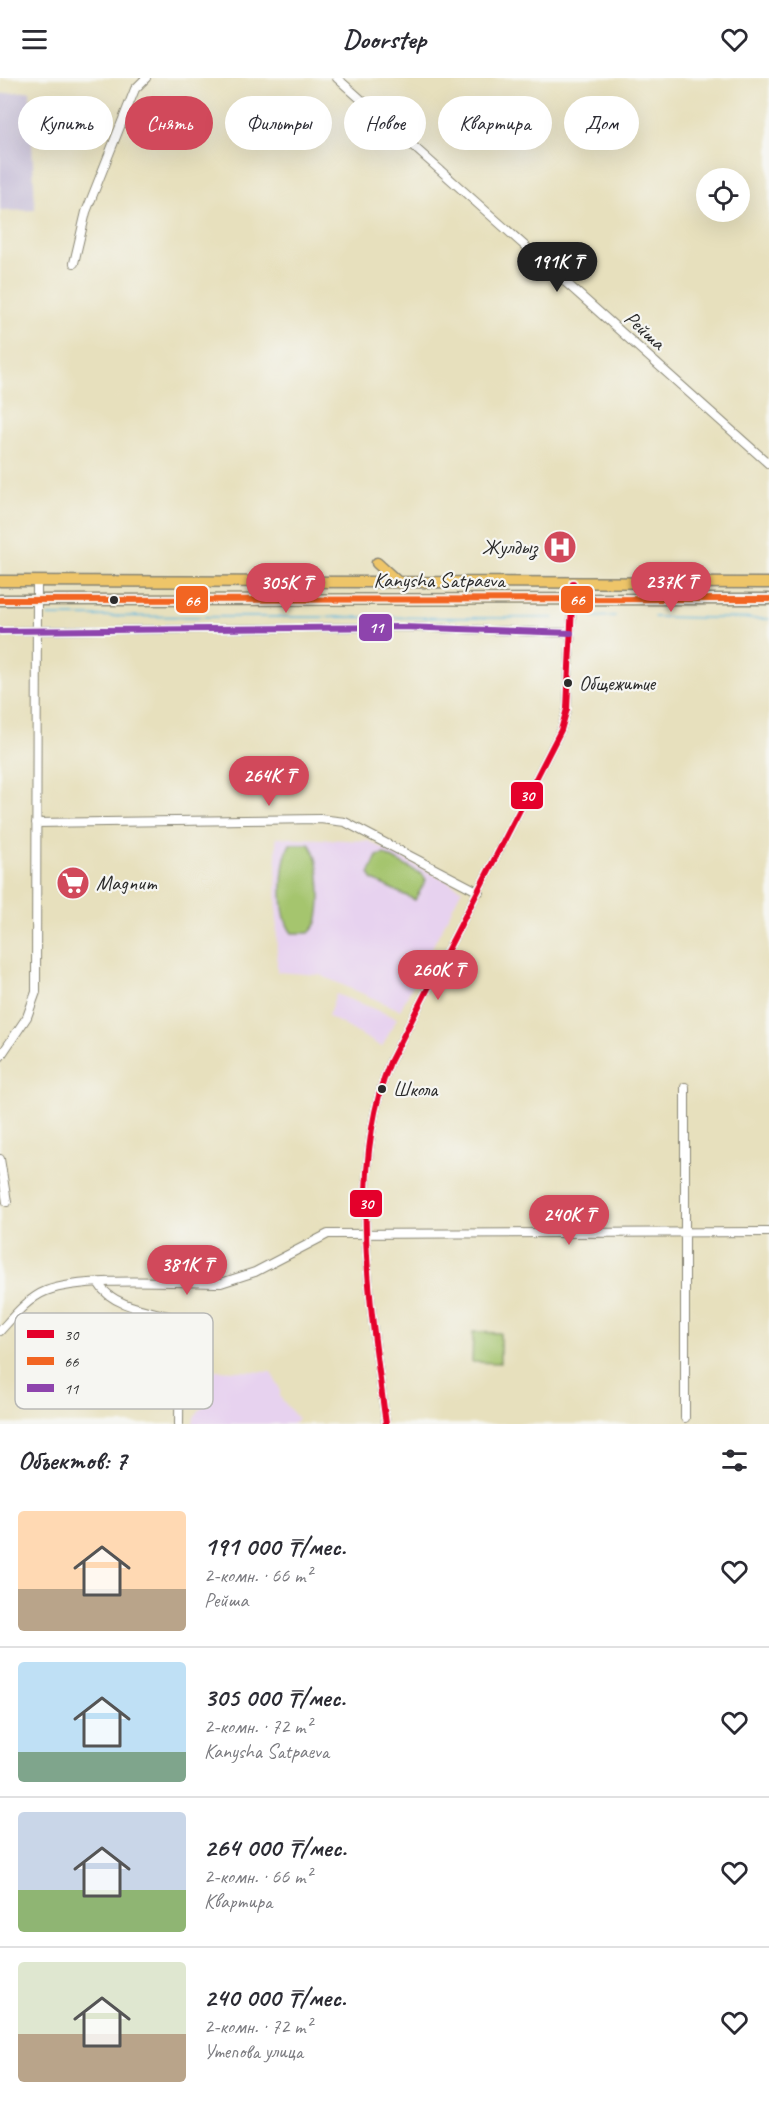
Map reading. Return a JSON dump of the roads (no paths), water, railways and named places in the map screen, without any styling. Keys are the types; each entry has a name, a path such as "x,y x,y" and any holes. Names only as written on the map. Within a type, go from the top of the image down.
{"main road":[{"path":"377,563 399,583"},
{"name":"Kanysha Satpaeva","path":"0,581 769,583"},
{"name":"Kanysha Satpaeva","path":"0,600 769,598"}],"street":[{"path":"74,263 86,212 135,89 146,78"},
{"name":"Рейша","path":"337,78 769,464"},
{"path":"0,1057 27,1017 36,992 38,952 35,599 37,582"},
{"path":"386,1424 368,1233 369,1146 375,1105 390,1062 561,730 567,709 573,583"},
{"path":"0,632 366,627 571,633"},
{"path":"36,823 310,819 345,822 479,892"},
{"path":"685,1088 685,1418"},
{"path":"0,1159 7,1202"},
{"path":"17,1313 45,1292 99,1284 230,1281 255,1272 328,1234 769,1232"},
{"path":"99,1284 104,1293 118,1301 159,1313"},
{"path":"0,1330 15,1315"},
{"path":"179,1409 179,1424"}],"waterway":[{"path":"48,616 554,618"},
{"path":"593,617 615,616"},
{"path":"654,617 769,619"}],"place":[{"name":"Жулдыз","path":"560,547"},
{"name":"Общежитие","path":"568,683"},
{"name":"Magnum","path":"73,883"},
{"name":"Школа","path":"382,1089"}]}
